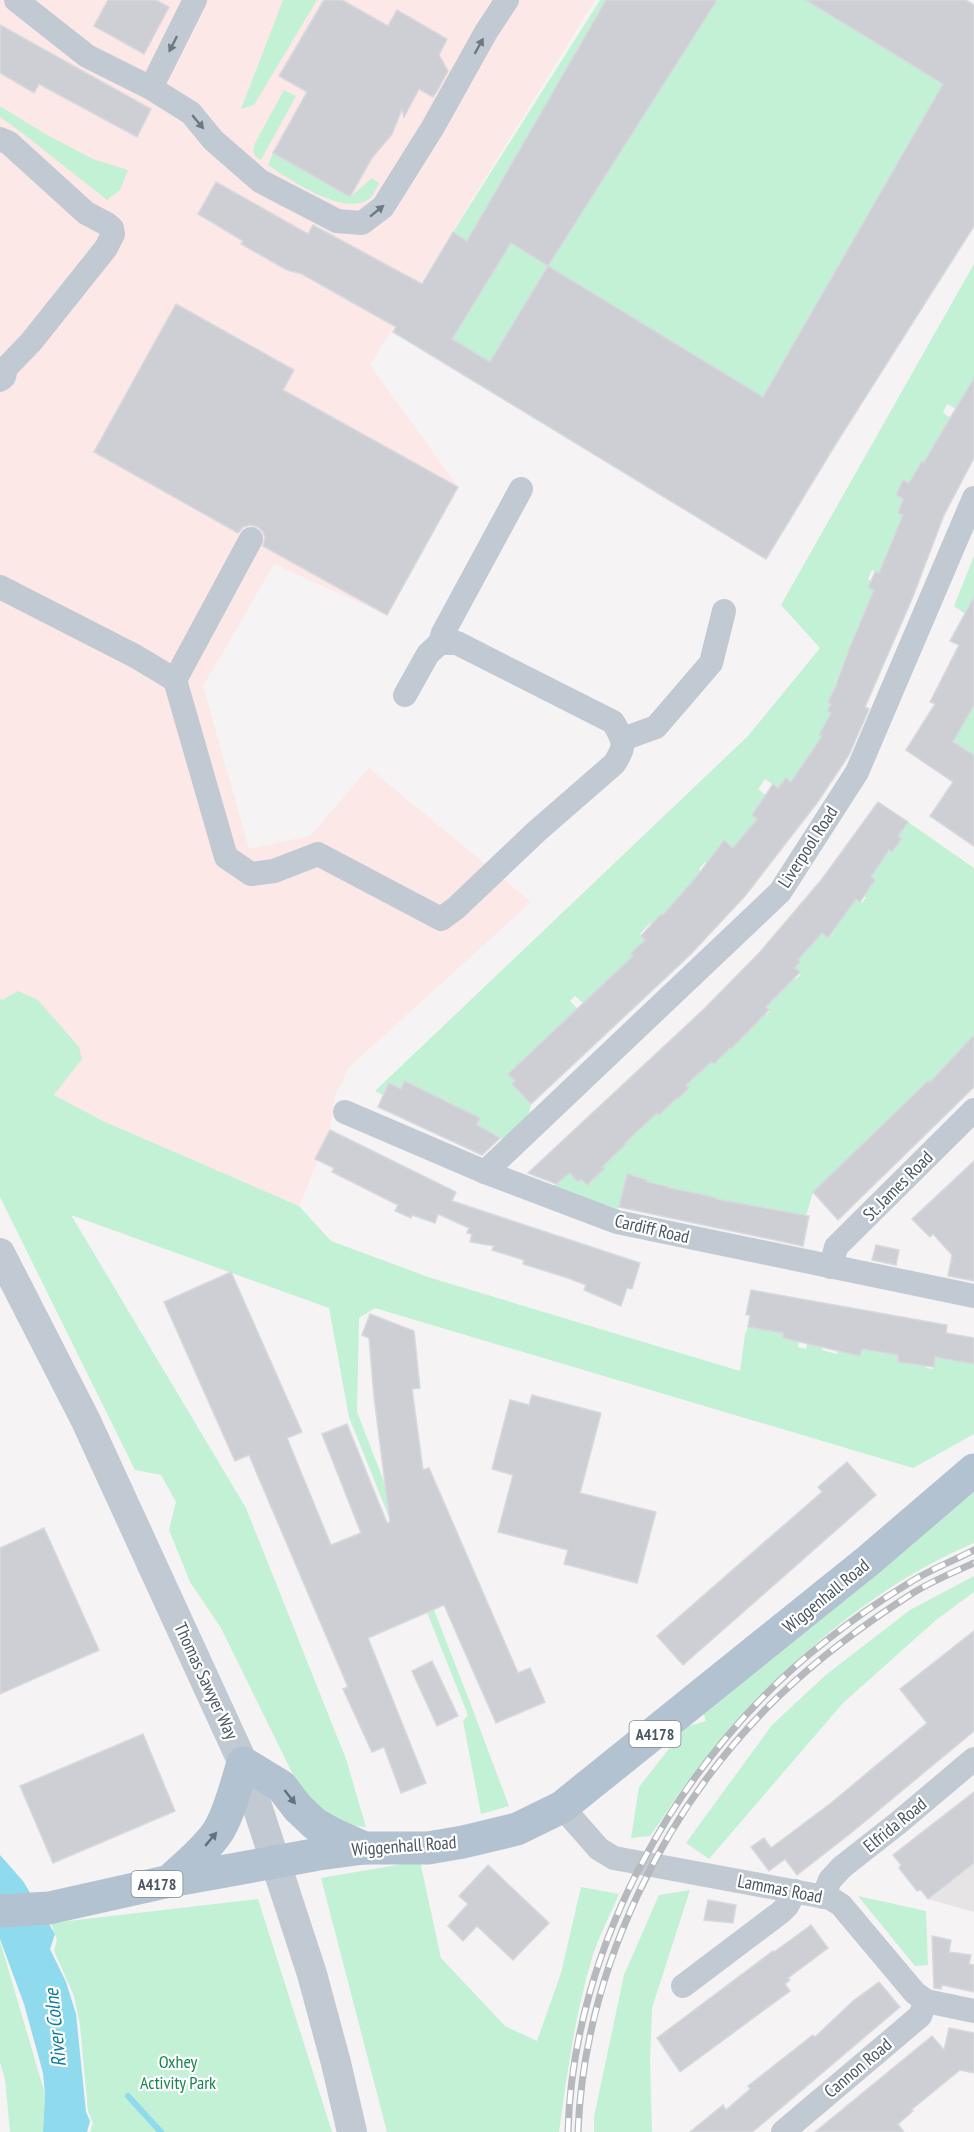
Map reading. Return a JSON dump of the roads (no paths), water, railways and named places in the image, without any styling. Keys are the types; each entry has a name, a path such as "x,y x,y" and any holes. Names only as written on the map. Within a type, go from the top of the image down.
{"main road":[{"name":"Wiggenhall Road","path":"0,1911 40,1909 170,1881 274,1862 364,1848 428,1848 517,1829 562,1808 860,1568 974,1470"},
{"path":"170,1881 218,1830 230,1806 243,1763 281,1786 298,1808 315,1824 364,1848"}],"street":[{"path":"16,0 87,56 151,88 190,113 213,141 260,181 337,221 362,223 383,207 507,0"},
{"path":"151,88 195,0"},
{"path":"0,139 9,143 86,213 112,228 113,234 106,248 31,342 6,368 4,377 0,380"},
{"path":"405,695 428,654 440,643 443,633 521,489"},
{"name":"Liverpool Road","path":"484,1172 780,892 857,772 974,498"},
{"path":"174,680 251,540"},
{"path":"0,587 135,656 174,680 226,856 251,874 274,871 318,854 441,919 456,908 537,831 614,764 622,752 623,739 613,722 457,643 440,643"},
{"path":"623,739 656,727 711,663 724,611"},
{"name":"St. James Road","path":"831,1267 836,1247 974,1110"},
{"name":"Cardiff Road","path":"345,1112 484,1172 617,1222 974,1296"},
{"name":"Thomas Sawyer Way","path":"0,1253 86,1421 243,1763 312,1974 339,2073 352,2132"},
{"name":"Elfrida Road","path":"823,1897 830,1880 842,1867 974,1759"},
{"name":"Lammas Road","path":"562,1808 599,1849 614,1858 830,1898 841,1905 915,1993 926,2001"},
{"path":"683,1986 781,1912 795,1891"},
{"path":"926,2001 974,2011"},
{"name":"Cannon Road","path":"783,2132 920,2016 926,2001"}],"water":[{"name":"River Colne","path":"0,1855 23,1881 55,1934 50,1949 66,1982 76,2014 86,2112 90,2121 87,2132 43,2132 45,2094 43,2073 24,2004 0,1939"}],"waterway":[{"path":"128,2096 161,2132"}],"railway":[{"path":"568,2132 575,2062 590,1992 613,1924 644,1859 682,1796 725,1739 774,1686 827,1640 867,1610 917,1578 974,1550"},
{"path":"578,2132 584,2072 596,2011 614,1952 638,1895 667,1840 700,1787 738,1739 780,1695 828,1653 913,1593 974,1563"}],"park label":[{"name":"Oxhey Activity Park","path":"178,2072"}]}
